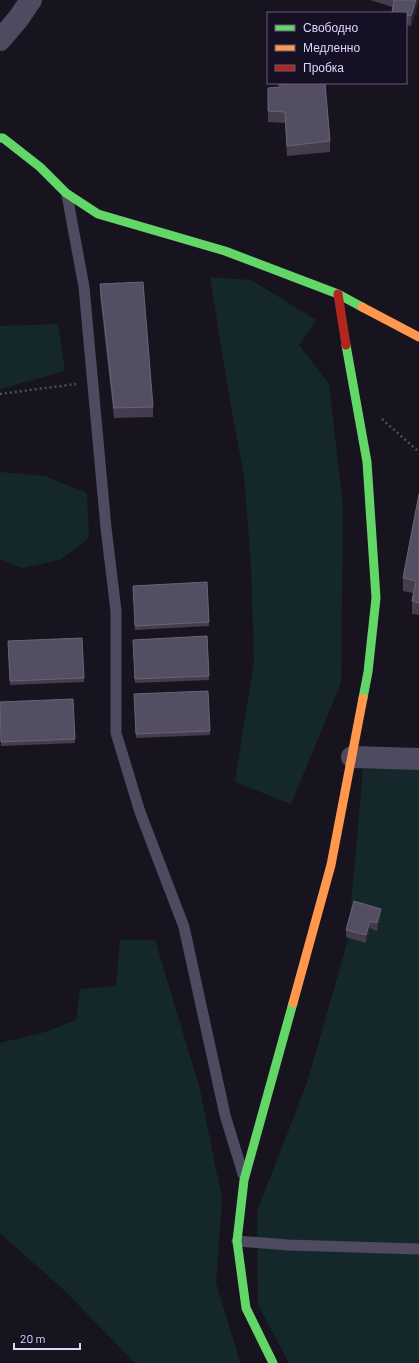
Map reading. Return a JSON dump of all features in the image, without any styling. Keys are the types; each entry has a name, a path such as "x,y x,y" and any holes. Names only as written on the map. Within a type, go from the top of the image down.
{"street":[{"path":"0,40 18,19 31,0"},
{"path":"0,138 3,138 40,167 66,193 98,214 225,252 338,294 419,337"},
{"path":"273,1363 246,1308 237,1241 244,1180 331,865 368,672 376,598 367,462 338,294"},
{"path":"352,757 419,759"}],"lane":[{"path":"66,193 84,287 106,528 116,611 116,733 140,812 184,927 225,1115 244,1180"},
{"path":"237,1241 288,1245 419,1249"}],"path":[{"path":"0,394 93,381"}],"green space":[{"path":"210,277 251,280 316,320 299,345 329,384 343,507 341,683 291,804 235,782 254,661 251,566 244,476"},
{"path":"58,324 65,371 0,389 0,326"},
{"path":"0,472 45,476 87,493 89,538 60,560 22,568 0,559"},
{"path":"363,769 419,769 419,1363 289,1363 258,1305 257,1211 307,1083 348,940"},
{"path":"120,940 155,940 200,1090 222,1199 216,1283 240,1362 239,1363 135,1363 64,1290 0,1233 0,1043 45,1032 76,1020 80,989 116,986"}],"building":[{"path":"394,0 416,0 411,16 407,15 407,12 392,12"},
{"path":"280,84 325,84 330,141 287,146 285,112 268,111 268,88 280,87"},
{"path":"143,282 153,407 114,408 100,284"},
{"path":"419,494 419,603 412,601 416,581 403,578"},
{"path":"207,582 209,622 135,626 133,586"},
{"path":"207,636 209,676 135,679 133,640"},
{"path":"82,638 84,678 10,681 8,641"},
{"path":"208,691 210,731 136,734 134,694"},
{"path":"73,699 75,739 1,742 0,702"},
{"path":"354,901 381,909 377,923 370,921 366,935 346,930"}],"traffic: fast":[{"path":"0,138 3,138 40,167 66,193 98,214 225,251 338,294 362,307"},
{"path":"346,345 367,462 376,598 368,672 363,698"},
{"path":"273,1363 246,1308 237,1241 244,1180 293,1003"}],"traffic: slow":[{"path":"362,307 419,337"},
{"path":"293,1003 331,865 363,698"}],"traffic: jam":[{"path":"338,294 346,345"}]}
